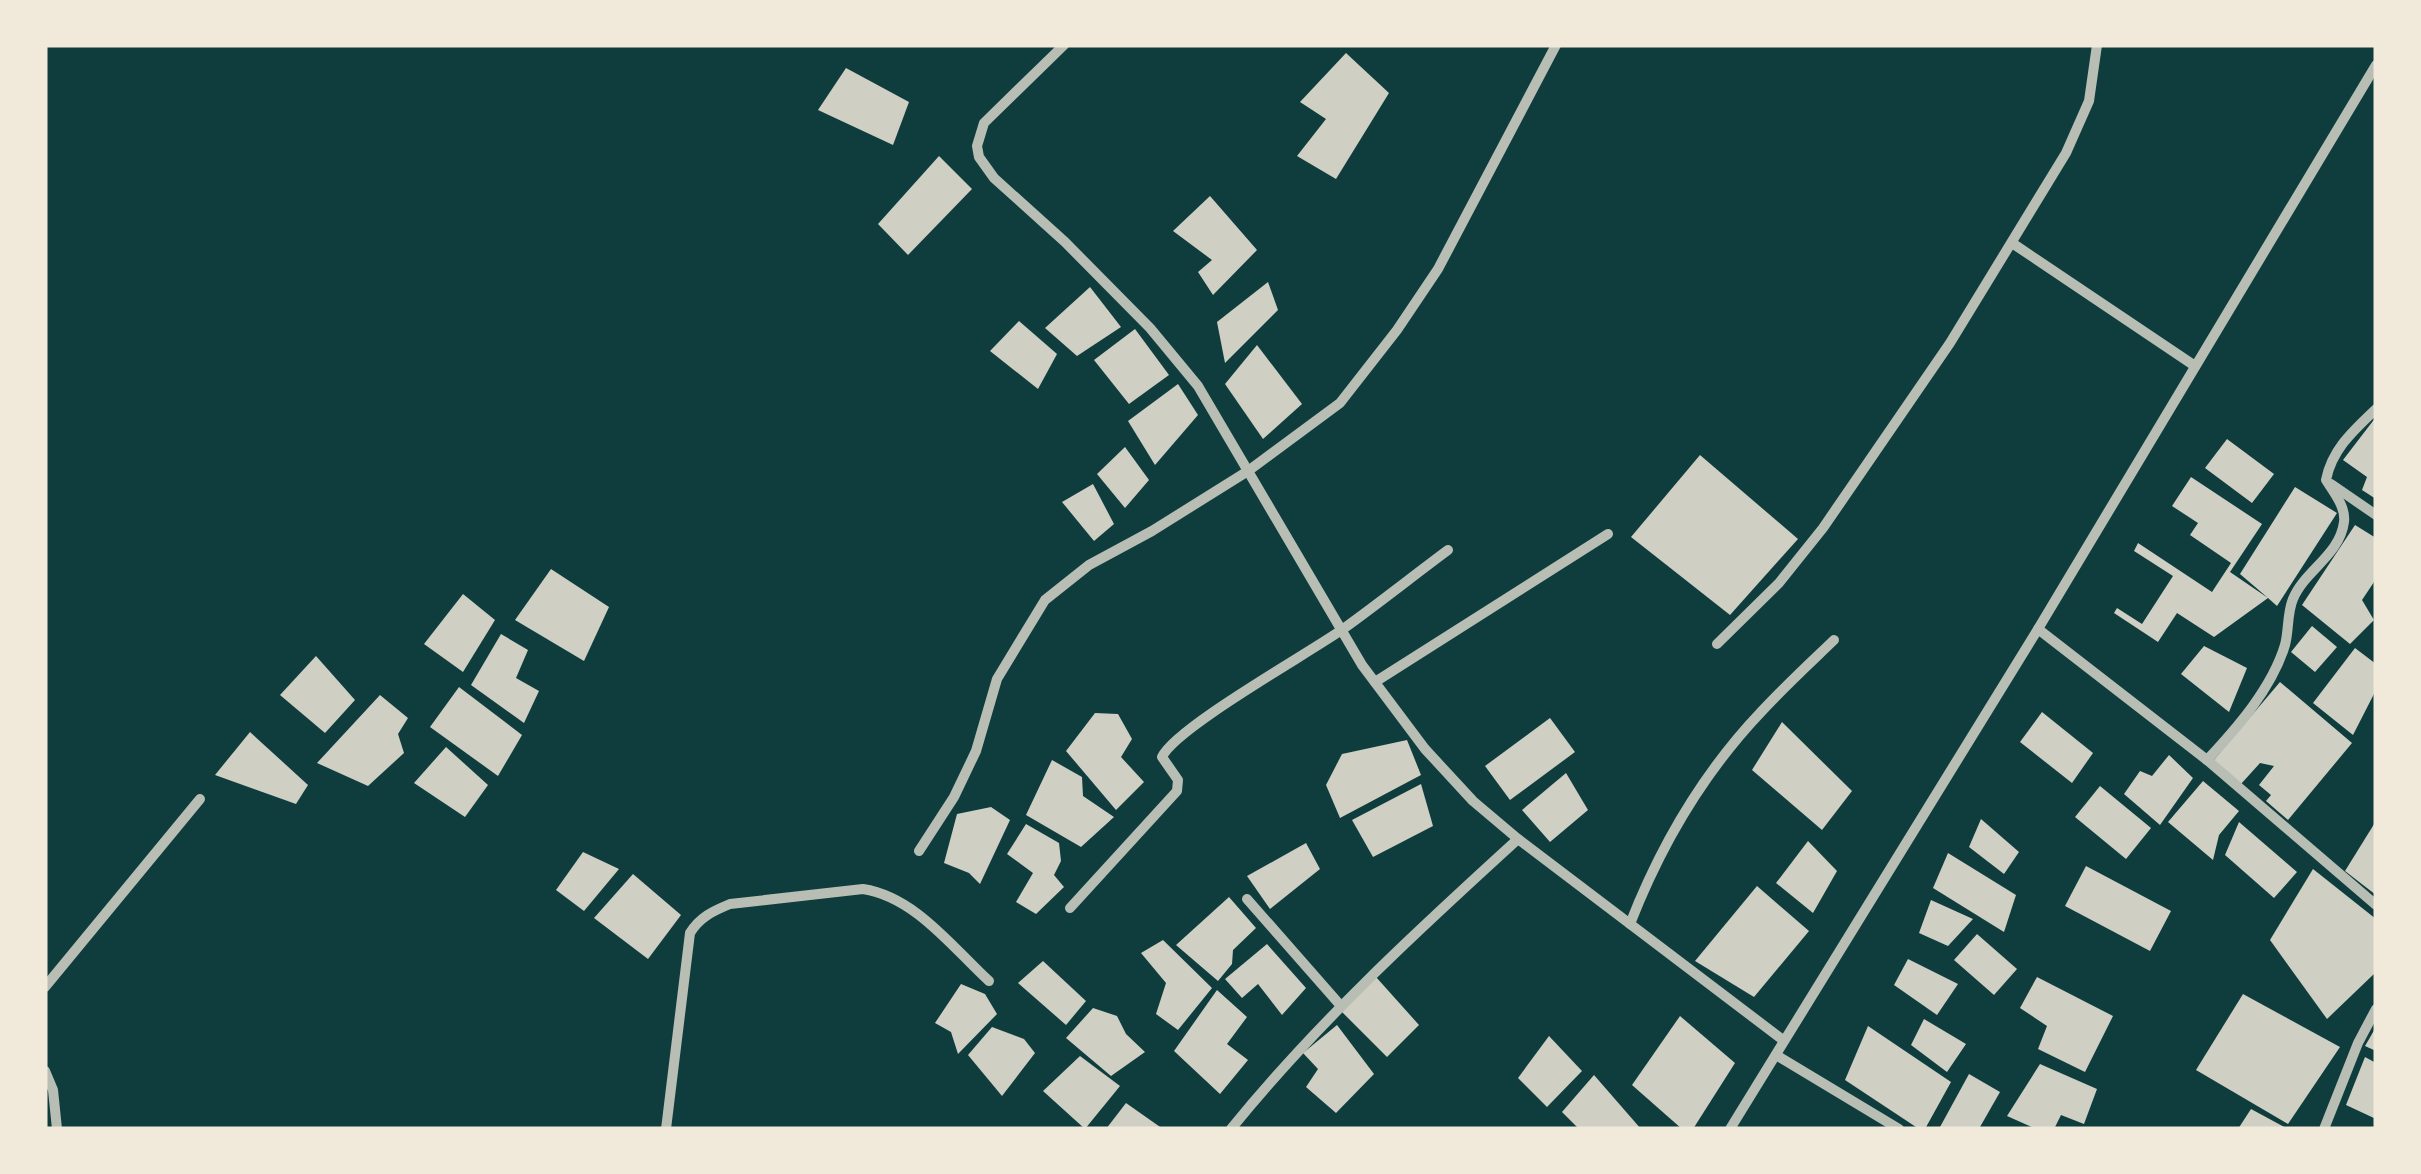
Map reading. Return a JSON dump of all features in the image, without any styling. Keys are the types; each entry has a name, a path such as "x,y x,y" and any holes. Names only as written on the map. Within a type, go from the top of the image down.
{"street":[{"path":"1064,45 984,122 978,136 979,157 994,178 1065,242 1150,328 1198,386 1341,630 1425,749 1474,801 1518,839 1784,1040"},
{"path":"919,851 954,797 976,751 997,679 1045,600 1088,565 1152,531 1248,471 1340,403 1438,269 1556,45"},
{"path":"1718,644 1779,583 1822,528 1950,343 2066,153 2093,83 2097,45"},
{"path":"1730,1129 2038,629 2376,65"},
{"path":"2012,243 2196,366"},
{"path":"2207,760 2267,684 2286,641 2293,597 2339,537 2344,508 2326,480 2329,464 2342,444 2376,409"},
{"path":"2326,480 2376,515"},
{"path":"1375,682 1608,534"},
{"path":"1070,908 1177,791 1178,780 1162,757 1166,749 1341,630 1448,550"},
{"path":"2038,629 2207,760 2376,906"},
{"path":"1630,924 1668,842 1712,772 1759,714 1834,640"},
{"path":"45,987 200,799"},
{"path":"1230,1129 1282,1066 1382,963 1518,839"},
{"path":"666,1129 690,932 697,920 712,912 730,904 863,888 884,892 905,904 990,981"},
{"path":"1246,899 1341,1006"},
{"path":"2324,1129 2358,1042 2376,1009"},
{"path":"1776,1056 1899,1129"},
{"path":"45,1070 53,1090 56,1129"}],"building":[{"path":"1346,53 1389,93 1336,179 1297,156 1326,119 1300,102"},
{"path":"846,68 909,102 893,145 818,110"},
{"path":"939,156 972,189 908,255 878,224"},
{"path":"1210,196 1257,250 1213,295 1198,272 1212,260 1173,231"},
{"path":"1268,282 1278,310 1225,363 1217,322"},
{"path":"1090,287 1121,327 1077,356 1045,328"},
{"path":"1019,321 1057,354 1038,389 990,351"},
{"path":"1135,329 1169,375 1129,404 1094,360"},
{"path":"1257,345 1302,404 1263,439 1225,384"},
{"path":"1178,384 1198,415 1155,465 1128,421"},
{"path":"2376,417 2376,499 2362,490 2367,477 2343,460"},
{"path":"2227,439 2274,474 2252,503 2205,468"},
{"path":"1125,447 1149,480 1125,508 1097,474"},
{"path":"1700,455 1798,539 1730,615 1631,537"},
{"path":"2191,477 2262,524 2230,572 2268,598 2214,637 2177,613 2158,642 2114,613 2117,608 2142,624 2173,576 2134,551 2138,543 2212,592 2231,563 2190,535 2198,523 2172,506"},
{"path":"1093,484 1114,524 1094,541 1062,502"},
{"path":"2295,487 2337,513 2277,606 2240,574"},
{"path":"2355,525 2376,538 2376,579 2362,600 2374,620 2350,644 2302,605"},
{"path":"551,569 609,607 584,661 515,620"},
{"path":"463,594 495,620 463,672 424,644"},
{"path":"2312,626 2337,647 2315,672 2291,652"},
{"path":"501,634 528,650 516,678 539,691 524,723 471,685"},
{"path":"2204,646 2247,668 2229,712 2181,674"},
{"path":"2355,648 2376,664 2376,690 2353,735 2313,703"},
{"path":"316,656 355,700 325,733 280,695"},
{"path":"2280,682 2352,743 2288,820 2266,801 2271,795 2259,785 2274,766 2260,763 2241,784 2213,761"},
{"path":"459,687 522,735 498,776 430,727"},
{"path":"380,695 408,718 398,734 404,753 368,786 317,763"},
{"path":"2042,712 2093,753 2072,783 2020,742"},
{"path":"1095,713 1118,714 1132,739 1121,757 1144,782 1116,810 1066,751"},
{"path":"1550,718 1575,752 1510,800 1485,766"},
{"path":"1782,722 1852,791 1822,830 1752,770"},
{"path":"250,732 308,785 296,804 215,775"},
{"path":"1407,740 1421,775 1340,818 1326,785 1342,754"},
{"path":"446,747 488,785 465,817 414,783"},
{"path":"2169,755 2193,778 2160,825 2124,794 2140,771 2152,776"},
{"path":"1052,760 1082,777 1083,796 1114,817 1081,847 1026,815"},
{"path":"1566,773 1588,810 1550,842 1522,810"},
{"path":"2203,781 2239,811 2219,835 2213,860 2168,822"},
{"path":"1421,784 1433,826 1373,857 1352,820"},
{"path":"2100,786 2151,828 2126,859 2075,817"},
{"path":"991,807 1010,820 980,884 969,873 944,863 957,814"},
{"path":"1981,819 2019,852 2004,874 1969,847"},
{"path":"2376,821 2376,895 2345,871"},
{"path":"2239,822 2297,872 2274,898 2225,855"},
{"path":"1026,824 1059,843 1061,861 1054,875 1064,887 1036,914 1016,902 1033,873 1007,854"},
{"path":"1808,841 1837,871 1813,913 1776,883"},
{"path":"1306,843 1320,869 1270,909 1247,876"},
{"path":"583,852 619,869 584,911 556,890"},
{"path":"1948,853 2016,895 2004,932 1933,888"},
{"path":"2086,866 2171,911 2150,951 2065,906"},
{"path":"2313,869 2376,919 2376,972 2327,1019 2270,940"},
{"path":"633,874 681,915 648,959 594,918"},
{"path":"1757,886 1809,931 1754,997 1695,961"},
{"path":"1229,897 1256,928 1233,950 1232,964 1218,981 1176,945"},
{"path":"1931,900 1973,919 1948,946 1919,933"},
{"path":"1977,934 2017,969 1994,995 1954,960"},
{"path":"1163,940 1212,988 1178,1030 1156,1014 1166,983 1141,953"},
{"path":"1267,944 1306,988 1282,1015 1258,984 1242,998 1225,979"},
{"path":"1908,959 1958,984 1937,1015 1894,985"},
{"path":"1043,961 1086,1001 1066,1025 1018,983"},
{"path":"1376,977 1419,1025 1387,1057 1342,1012"},
{"path":"2037,977 2113,1016 2085,1072 2038,1049 2047,1026 2020,1008"},
{"path":"961,984 985,994 997,1014 958,1054 951,1032 935,1023"},
{"path":"1217,990 1247,1017 1227,1044 1248,1060 1220,1094 1174,1051"},
{"path":"2243,994 2340,1047 2288,1124 2196,1070"},
{"path":"1093,1008 1117,1016 1126,1034 1145,1052 1111,1076 1066,1038"},
{"path":"1680,1016 1735,1063 1693,1129 1682,1129 1632,1085"},
{"path":"1924,1019 1966,1044 1947,1072 1911,1045"},
{"path":"1337,1025 1374,1074 1336,1113 1306,1087 1318,1069 1303,1053"},
{"path":"1868,1026 1951,1082 1925,1129 1919,1129 1845,1080"},
{"path":"992,1027 1024,1039 1035,1053 1002,1096 968,1055"},
{"path":"2376,1027 2376,1051 2365,1046"},
{"path":"1549,1036 1582,1071 1547,1107 1518,1078"},
{"path":"1080,1056 1120,1086 1085,1129 1043,1091"},
{"path":"2365,1057 2376,1063 2376,1119 2346,1105"},
{"path":"2040,1064 2097,1089 2084,1124 2061,1115 2054,1129 2036,1129 2007,1116"},
{"path":"1969,1074 2000,1092 1980,1127 1940,1127"},
{"path":"1594,1075 1641,1129 1579,1129 1562,1112"},
{"path":"1126,1103 1163,1129 1106,1129"},
{"path":"2251,1109 2288,1129 2238,1129"}]}
